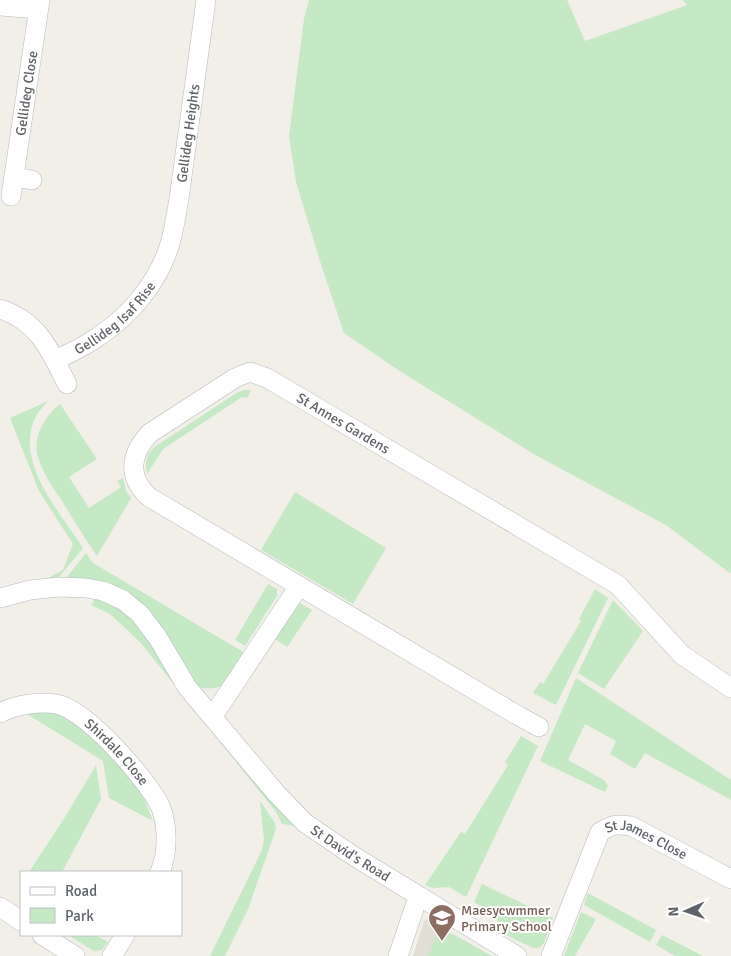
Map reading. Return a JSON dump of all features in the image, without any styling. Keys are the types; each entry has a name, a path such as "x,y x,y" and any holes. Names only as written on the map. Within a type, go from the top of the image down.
{"street":[{"name":"Gellideg Heights","path":"162,265 169,248 178,206 206,0"},
{"name":"Gellideg Close","path":"0,6 39,5 23,179 11,196"},
{"name":"Gellideg Isaf Rise","path":"55,360 98,337 123,318 149,288 162,265"},
{"name":"Gellideg Isaf Rise","path":"0,309 11,312 27,322 42,337 67,384"},
{"name":"St Annes Gardens","path":"539,727 149,497 141,490 135,480 135,454 142,443 150,434 235,378 250,372 266,378 618,585 682,655 731,688"},
{"path":"213,716 299,586"},
{"name":"St David's Road","path":"0,598 30,590 68,588 102,590 123,600 140,614 158,638 187,686 276,793 305,823 352,855 518,956"},
{"name":"Shirdale Close","path":"0,713 10,708 57,704 73,711 96,729 151,790 161,809 166,829 165,851 160,871"},
{"name":"St James Close","path":"551,956 600,832 611,825 631,826 731,879"},
{"path":"398,956 415,906 420,897"},
{"path":"0,907 20,920"},
{"path":"44,936 75,956"},
{"path":"112,956 125,936"}],"shaded area":[{"name":"Maesycwmmer Primary School","path":"425,919 492,956 413,956"}],"green space":[{"path":"309,0 567,0 585,41 687,5 683,0 731,0 731,574 666,525 537,456 398,370 344,333 296,182 289,136 304,19"},
{"path":"251,390 247,398 242,397 163,449 147,474 147,460 153,448 238,392"},
{"path":"48,401 36,416 30,433 30,451 42,485 83,548 54,583 39,583 63,570 73,544 39,491 10,418"},
{"path":"60,404 97,459 69,477 89,508 121,487 117,481 123,478 126,491 131,498 97,556 48,480 38,457 38,435 49,415"},
{"path":"295,492 386,548 353,604 261,550"},
{"path":"86,553 93,563 245,653 223,686 206,688 189,683 141,611 63,582"},
{"path":"268,584 277,589 277,596 245,646 235,640"},
{"path":"595,589 608,598 556,705 533,693 540,682 543,684 581,621 579,619"},
{"path":"94,598 126,609 298,826 282,824 276,812 140,642 110,614 91,605"},
{"path":"613,600 643,631 604,689 578,673"},
{"path":"300,603 312,610 287,647 274,638"},
{"path":"576,678 731,780 731,800 645,753 635,769 610,754 616,741 585,724 568,760 604,780 608,786 605,792 540,761"},
{"path":"42,710 68,716 83,727 119,764 131,780 144,799 153,821 109,798 103,761 27,714"},
{"path":"521,736 538,746 466,897 449,887 432,888 425,885 461,832 465,834 508,765 505,762"},
{"path":"96,765 101,799 63,871 30,871"},
{"path":"260,801 275,823 276,829 248,909 225,956 210,956 262,850 264,840"},
{"path":"482,884 553,918 544,943 539,948 533,948 502,933 495,915 474,902"},
{"path":"588,893 656,930 650,942 584,905"},
{"path":"581,912 596,919 575,956 564,956"},
{"name":"Maesycwmmer Primary School","path":"440,927 492,956 428,956"},
{"path":"662,935 703,956 675,956 656,945"},
{"path":"70,936 97,936 108,942 102,950 94,951"}],"place":[{"name":"Maesycwmmer Primary School","path":"442,942"}]}
